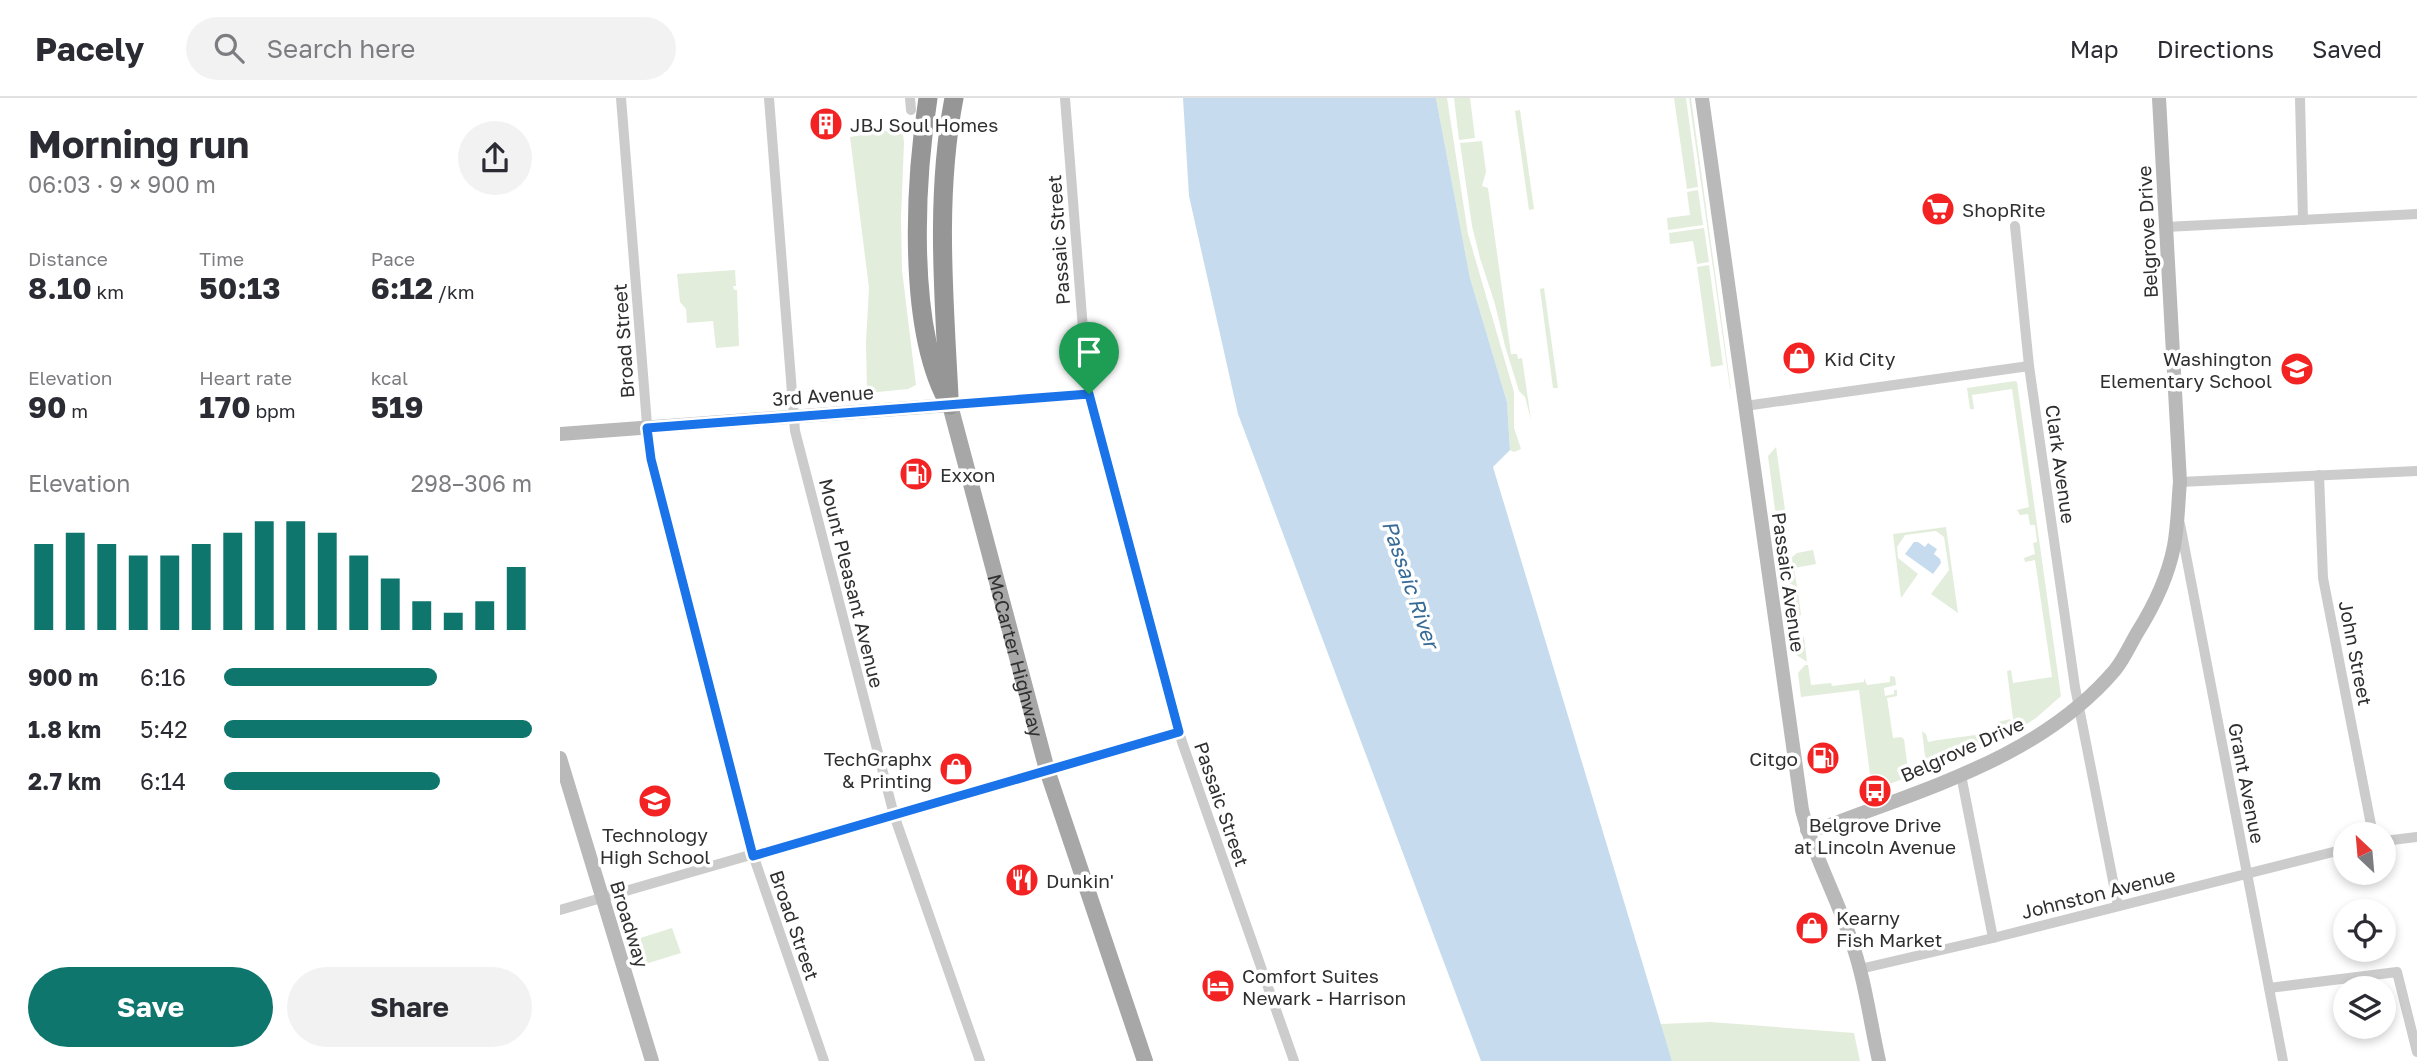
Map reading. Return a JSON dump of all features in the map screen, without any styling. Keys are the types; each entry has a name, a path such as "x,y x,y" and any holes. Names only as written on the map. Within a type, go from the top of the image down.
{"highway":[{"name":"McCarter Highway","path":"928,98 918,210 920,282 930,359 939,385 950,405"},
{"name":"McCarter Highway","path":"950,405 942,280 942,222 944,178 954,98"}],"main road":[{"name":"McCarter Highway","path":"950,405 1046,770 1145,1061"}],"street":[{"name":"Broad Street","path":"621,98 647,428 654,471 753,856 824,1061"},
{"name":"Mount Pleasant Avenue","path":"769,98 793,416 894,814 980,1061"},
{"name":"Passaic Street","path":"1065,98 1089,394 1179,732 1294,1061"},
{"name":"Passaic Avenue","path":"1702,98 1800,799 1814,852 1843,919 1860,969 1879,1061"},
{"name":"Belgrove Drive","path":"1807,830 1828,826 1961,775 2041,734 2078,707 2116,668 2157,601 2174,545 2180,482 2159,98"},
{"path":"2300,98 2303,220"},
{"path":"2166,227 2417,214"},
{"name":"Clark Avenue","path":"2015,226 2029,366 2078,707 2118,906"},
{"path":"1745,406 2029,366"},
{"name":"3rd Avenue","path":"560,434 1089,394"},
{"path":"2180,482 2417,471"},
{"name":"John Street","path":"2319,475 2323,578 2371,822"},
{"name":"Grant Avenue","path":"2177,511 2283,1061"},
{"path":"560,910 1179,732"},
{"name":"Broadway","path":"560,758 652,1061"},
{"path":"1961,775 1993,938"},
{"path":"2396,840 2417,837"},
{"name":"Johnston Avenue","path":"1860,969 2333,852"},
{"path":"2269,988 2397,972 2417,1052"}],"green space":[{"path":"1436,98 1447,98 1468,234 1514,392 1514,428 1521,449 1514,452 1510,450 1507,402 1470,278"},
{"path":"1454,98 1470,98 1475,138 1459,140"},
{"path":"1674,98 1686,98 1698,187 1687,189"},
{"path":"1691,98 1731,389 1730,388"},
{"path":"1520,110 1534,209 1529,210 1515,111"},
{"path":"902,128 902,270 916,385 908,389 867,393 869,288 850,137"},
{"path":"1482,141 1486,172 1482,186 1488,188 1511,354 1517,354 1518,359 1522,358 1531,420 1505,346 1472,226 1460,143"},
{"path":"1698,190 1703,225 1668,230 1667,218 1690,215 1687,192"},
{"path":"1704,228 1709,262 1697,264 1693,241 1670,244 1669,233"},
{"path":"1709,265 1723,365 1711,367 1697,267"},
{"path":"735,270 736,286 733,286 734,290 737,290 739,346 716,348 713,321 687,323 686,309 680,302 677,274"},
{"path":"1544,288 1558,388 1553,388 1540,289"},
{"path":"2015,381 2061,696 2016,731 2007,671 2011,670 2013,683 2052,677 2035,560 2025,562 2024,558 2035,554 2035,525 2030,525 2028,514 2020,515 2017,510 2029,507 2012,389 1972,395 1974,409 1970,409 1967,388"},
{"path":"1776,447 1786,517 1775,510 1768,456"},
{"path":"1946,527 1958,613 1931,594 1949,570 1944,537 1936,531 1905,535 1897,547 1898,558 1918,574 1901,598 1893,534"},
{"path":"1813,550 1816,564 1794,568 1797,587 1785,581 1783,565 1797,553"},
{"path":"1796,592 1807,662 1795,654 1788,600"},
{"path":"1808,665 1811,685 1831,683 1832,686 1864,682 1864,678 1867,685 1890,682 1890,676 1895,677 1896,685 1884,688 1885,696 1894,694 1894,690 1897,690 1897,696 1887,698 1893,738 1904,739 1909,777 1872,790 1859,690 1801,697 1798,673"},
{"path":"2010,719 2014,732 1977,751 1930,769 1926,765 1922,731 1928,742 1998,732 1998,722"},
{"path":"672,928 681,953 642,965 634,940"},
{"path":"1711,1022 1854,1033 1860,1061 1672,1061 1660,1024"}],"water":[{"name":"Passaic River","path":"1183,98 1436,98 1470,278 1507,402 1510,450 1493,467 1672,1061 1481,1061 1238,414 1189,196"},
{"path":"1914,542 1925,547 1928,543 1937,549 1934,554 1941,563 1933,574 1905,554"}],"place":[{"name":"JBJ Soul Homes","path":"826,124"},
{"name":"ShopRite","path":"1938,209"},
{"name":"Kid City","path":"1799,358"},
{"name":"Washington Elementary School","path":"2297,369"},
{"name":"Exxon","path":"916,474"},
{"name":"Citgo","path":"1823,758"},
{"name":"TechGraphx & Printing","path":"956,769"},
{"name":"Belgrove Drive at Lincoln Avenue","path":"1875,791"},
{"name":"Technology High School","path":"655,801"},
{"name":"Dunkin'","path":"1022,880"},
{"name":"Kearny Fish Market","path":"1812,928"},
{"name":"Comfort Suites Newark - Harrison","path":"1218,986"}],"route":[{"path":"1089,394 1179,732 753,856 651,459 647,428 1089,394"}]}
